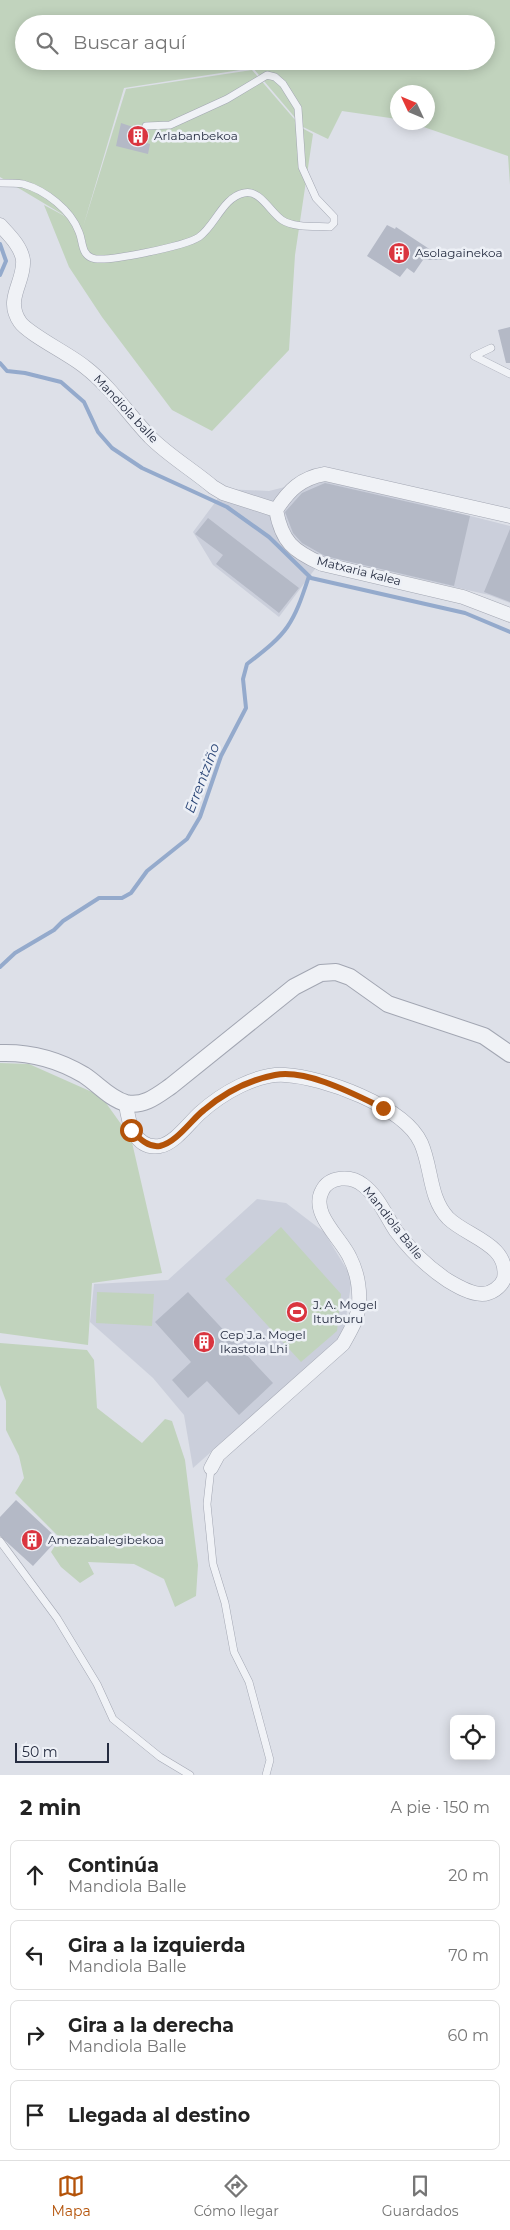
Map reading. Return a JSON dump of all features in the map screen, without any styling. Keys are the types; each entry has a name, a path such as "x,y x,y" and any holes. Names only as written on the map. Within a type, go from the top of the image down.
{"street":[{"name":"Mandiola balle","path":"0,225 14,240 23,259 22,271 13,295 14,310 20,322 86,368 108,387 150,437 213,487 223,493 276,510"},
{"path":"276,510 288,492 301,481 325,474 510,516"},
{"name":"Matxaria kalea","path":"276,510 280,529 289,544 304,556 322,564 463,597 510,614"},
{"path":"0,1053 17,1052 46,1058 83,1074 112,1097 126,1103 151,1100 294,987 321,973 336,972 350,977 388,1004 484,1036 510,1054"},
{"name":"Mandiola Balle","path":"126,1103 131,1130 148,1144 159,1146 169,1142 203,1110 227,1094 254,1080 277,1074 300,1076 350,1092 383,1108 404,1122 420,1141 438,1203 447,1218 460,1228 492,1245 505,1261 506,1272 503,1282 495,1290 479,1294 456,1286 426,1266 413,1252 373,1195 362,1184 352,1179 341,1178 329,1183 322,1190 319,1203 324,1220 350,1258 358,1282 359,1306 355,1322 343,1344 218,1455 211,1468"}],"lane":[{"path":"0,183 22,184 39,191 55,202 68,214 79,231 84,251 91,258 104,259 179,246 198,237 213,224 236,195 246,192 257,195 282,220 290,224 330,228 334,223 334,217 311,190 302,167 298,108 275,77 267,75 227,99 170,125 146,126"},
{"path":"491,348 474,356 510,374"},
{"path":"211,1468 207,1504 213,1564 225,1603 234,1652 249,1682 270,1760 266,1775"},
{"path":"0,1541 57,1618 96,1684 113,1719 160,1757 190,1775"}],"shaded area":[{"path":"321,478 510,526 510,603 489,595 324,557 279,617 213,565 193,532 225,489 269,491"},
{"name":"J. A. Mogel Iturburu","path":"257,1199 286,1203 324,1232 352,1278 345,1324 338,1339 193,1468 184,1415 153,1378 90,1322 94,1284 168,1280"}],"green space":[{"path":"0,0 510,0 510,185 508,156 432,130 435,130 435,85 390,85 390,118 342,111 328,139 303,127 255,70 495,70 495,15 15,15 15,70 240,70 124,88 83,227 126,89 252,70 302,128 313,134 295,255 289,350 212,431 172,410 102,317 69,267 44,205 72,220 0,177"},
{"path":"0,1063 29,1064 101,1096 131,1138 162,1273 92,1283 88,1345 0,1333"},
{"name":"J. A. Mogel Iturburu","path":"281,1227 341,1294 337,1331 301,1362 225,1279"},
{"path":"97,1292 154,1294 152,1326 96,1323"},
{"path":"0,1343 87,1350 94,1360 97,1408 142,1443 165,1419 172,1421 185,1460 198,1565 196,1596 175,1607 164,1579 134,1564 88,1562 94,1574 80,1583 61,1567 51,1552 60,1538 15,1493 24,1478 19,1456 6,1430 6,1401 0,1385"}],"building":[{"path":"121,123 145,131 143,142 150,144 148,154 116,146"},
{"name":"Asolagainekoa","path":"387,225 395,229 396,227 446,260 423,260 414,273 407,268 400,277 367,256"},
{"path":"510,327 510,363 506,363 498,330"},
{"path":"325,483 470,516 454,586 325,556 302,543 293,533 285,512 302,493"},
{"path":"208,518 299,588 279,613 216,564 223,555 195,534"},
{"path":"510,529 510,602 484,592"},
{"name":"Cep J.a. Mogel Ikastola Lhi","path":"188,1292 273,1383 239,1415 207,1381 188,1398 172,1380 191,1362 155,1322"},
{"name":"Amezabalegibekoa","path":"16,1500 58,1539 33,1566 0,1536 0,1517"}],"waterway":[{"path":"0,244 6,261 0,275"},
{"path":"0,363 7,371 25,373 61,382 84,402 98,432 112,448 142,468 227,507 269,537 311,578 465,613 510,632"},
{"name":"Errentziño","path":"0,967 15,953 54,930 63,921 99,898 122,898 131,893 147,871 187,839 200,817 221,756 246,708 243,679 247,664 272,644 287,627 298,606 309,576"}],"place":[{"name":"Arlabanbekoa","path":"138,136"},
{"name":"Asolagainekoa","path":"399,253"},
{"name":"J. A. Mogel Iturburu","path":"297,1312"},
{"name":"Cep J.a. Mogel Ikastola Lhi","path":"204,1342"},
{"name":"Amezabalegibekoa","path":"32,1540"}],"route":[{"path":"131,1130 148,1144 159,1146 169,1142 203,1110 227,1094 254,1080 277,1074 300,1076 350,1092 383,1108"}]}
